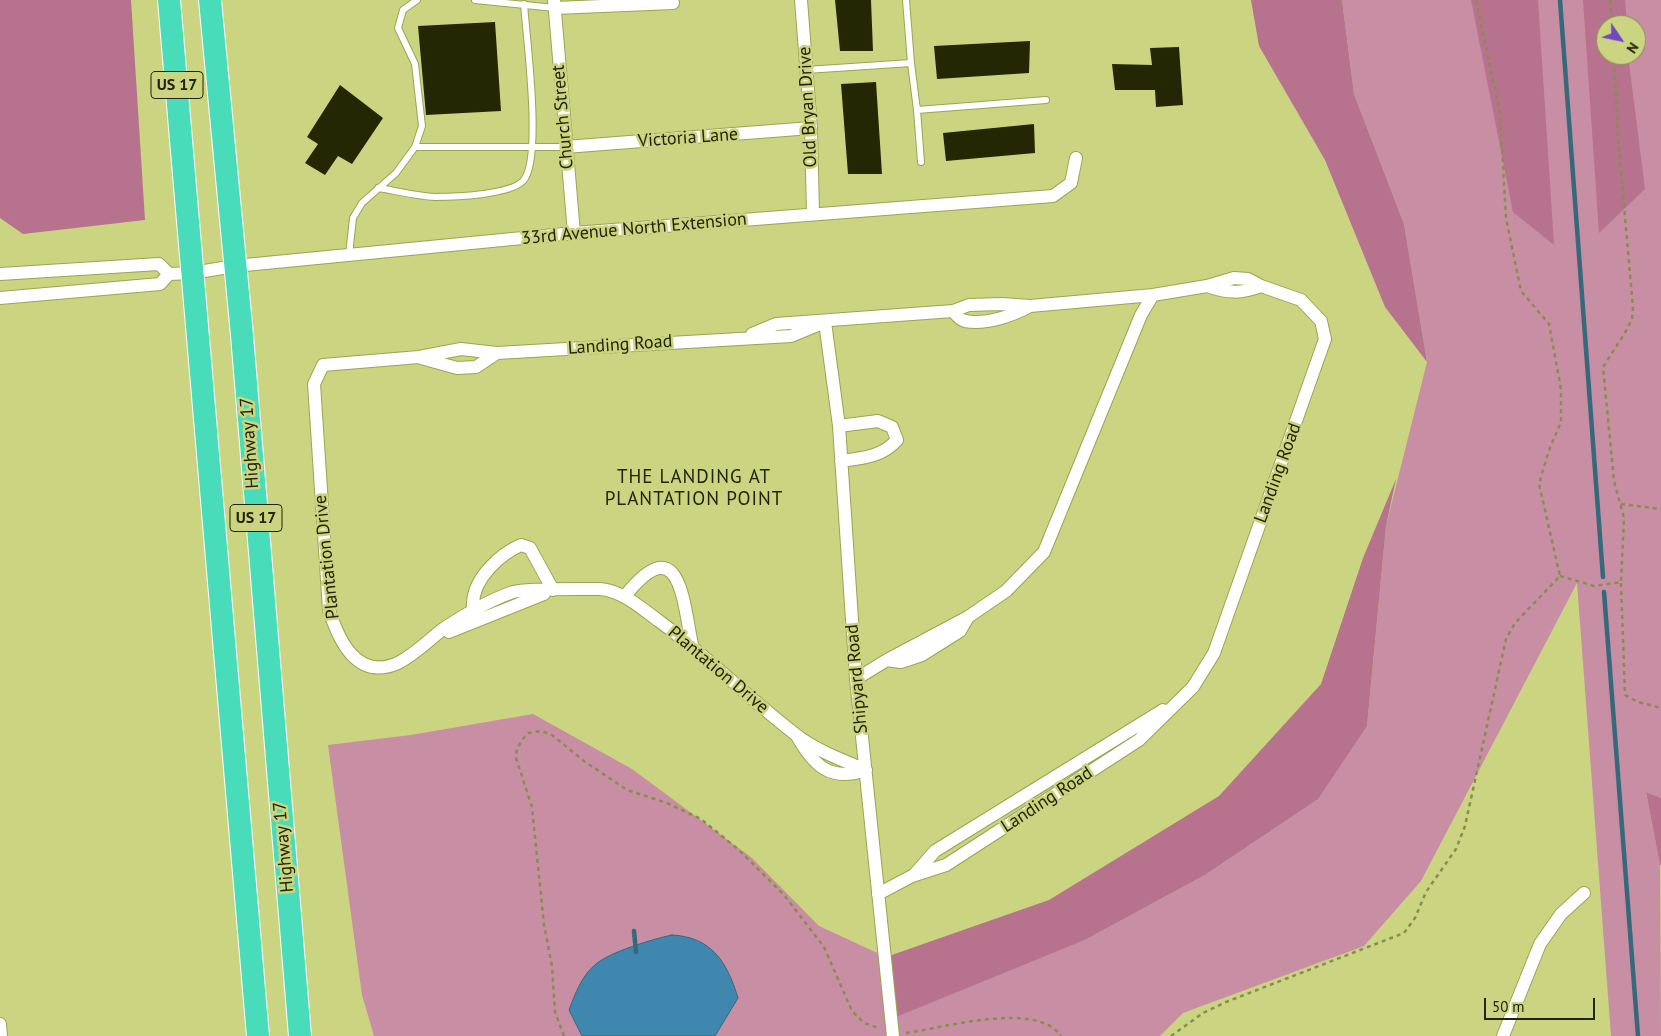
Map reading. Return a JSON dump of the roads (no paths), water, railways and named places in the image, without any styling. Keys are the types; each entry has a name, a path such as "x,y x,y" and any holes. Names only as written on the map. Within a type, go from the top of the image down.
{"highway":[{"name":"US 17","path":"169,0 258,1036"},
{"name":"Highway 17","path":"210,0 235,266 300,1036"}],"street":[{"name":"Old Bryan Drive","path":"801,0 811,128 813,213"},
{"path":"554,4 673,3"},
{"name":"Church Street","path":"554,4 574,233"},
{"name":"Victoria Lane","path":"565,147 811,128"},
{"name":"33rd Avenue North Extension","path":"0,298 160,284 169,274 192,273 235,266 574,233 813,213 1053,196 1071,183 1076,158"},
{"name":"33rd Avenue North Extension","path":"0,274 159,264 169,274"},
{"name":"Landing Road","path":"323,365 418,357 460,350 497,353 743,337 776,324 952,312 969,305 1002,304 1030,306 1153,295 1207,286 1223,292 1244,293 1261,286 1301,300 1321,321 1326,339 1214,654 1193,687 1139,740 946,865 912,876 878,894"},
{"path":"856,679 887,660 968,617 1006,591 1044,552 1141,315 1153,295"},
{"name":"Shipyard Road","path":"825,322 839,426 856,679 892,1034"},
{"name":"Landing Road","path":"418,357 457,368 476,367 497,353"},
{"name":"Plantation Drive","path":"323,365 314,384 329,610 337,635 354,659 369,666 382,667 398,662 430,639 476,616 515,592 602,590 625,596 692,645 796,735 837,758 866,770"},
{"path":"839,426 878,421 892,428 897,440 889,449 877,455 841,461"},
{"path":"476,616 472,604 476,589 488,570 509,550 521,545 530,548 553,590"},
{"path":"625,596 636,581 652,570 659,567 671,571 680,583 692,645"},
{"name":"Landing Road","path":"912,876 935,851 1162,711 1193,687"},
{"path":"1022,797 1030,810"},
{"path":"1503,1036 1540,944 1561,914 1584,892"},
{"path":"0,1024 1,1036"}],"lane":[{"path":"349,255 353,218 362,202 396,173 415,147 422,126 415,64 398,28 404,10 417,0"},
{"path":"475,0 524,4 554,4"},
{"path":"906,0 921,162"},
{"path":"378,188 434,197 507,190 524,180 530,162 532,147 532,113 524,4"},
{"path":"806,70 911,63"},
{"path":"917,110 1046,100"},
{"path":"415,147 565,147"}],"water":[{"path":"672,935 686,937 708,946 729,973 738,998 715,1036 582,1036 569,1010 580,985 591,968 611,955"}],"waterway":[{"path":"1560,0 1603,577"},
{"path":"1604,592 1638,1036"},
{"path":"634,931 636,952"}],"district":[{"name":"THE LANDING AT PLANTATION POINT","path":"694,489"}]}
